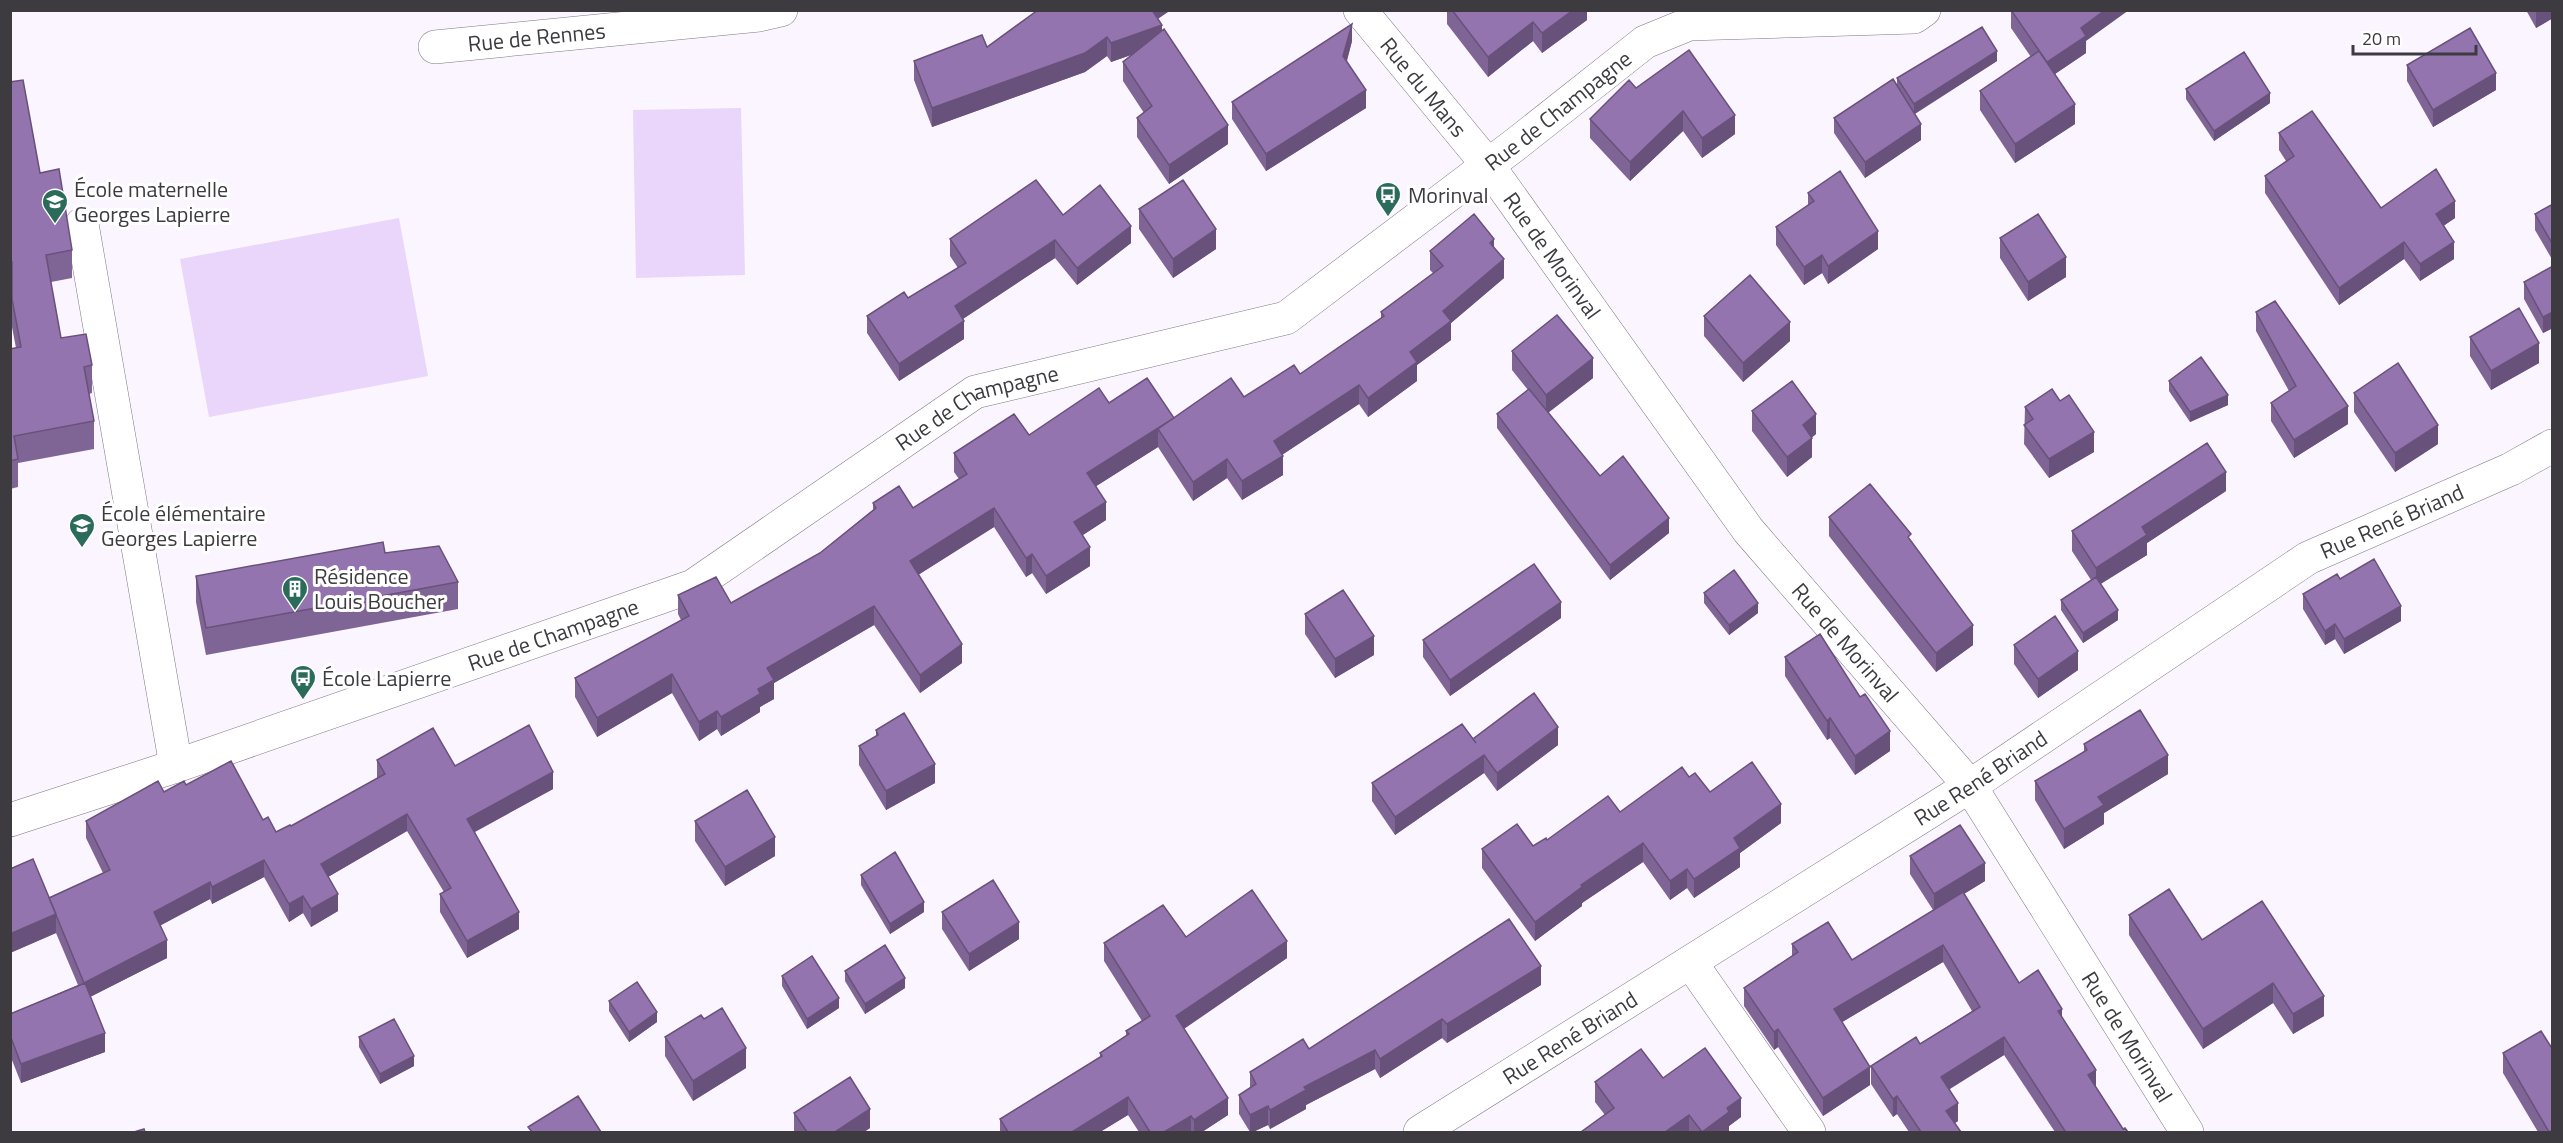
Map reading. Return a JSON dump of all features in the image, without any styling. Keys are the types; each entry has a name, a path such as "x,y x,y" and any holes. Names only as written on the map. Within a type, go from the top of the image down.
{"street":[{"name":"Rue de Rennes","path":"435,47 759,15 781,10"},
{"name":"Rue du Mans","path":"1360,10 1487,164"},
{"name":"Rue de Champagne","path":"10,820 176,766 693,586 975,392 1286,318 1516,144 1644,42 1689,24 1914,17 1924,10"},
{"name":"Rue de Morinval","path":"1487,164 1748,530 1970,786 2187,1132"},
{"path":"82,224 176,766"},
{"name":"Rue René Briand","path":"1420,1132 1970,786 2308,558 2511,469 2553,446"},
{"path":"1691,963 1809,1132"}],"shaded area":[{"path":"741,108 745,275 636,278 633,110"},
{"path":"399,218 428,376 209,417 180,259"}],"building":[{"path":"1038,10 1152,10 1162,25 1111,43 1107,37 1085,53 932,108 914,61 982,35 987,47"},
{"path":"1452,10 1573,10 1542,33 1533,22 1488,57"},
{"path":"2011,10 2105,10 2081,28 2086,36 2047,62"},
{"path":"1352,24 1343,56 1366,90 1266,154 1232,102"},
{"path":"1982,27 1997,51 1914,104 1897,78"},
{"path":"2470,28 2496,73 2433,110 2407,65"},
{"path":"1164,29 1228,125 1169,165 1137,118 1152,106 1123,62"},
{"path":"1689,50 1735,115 1702,138 1683,111 1630,162 1590,119 1629,80 1636,88"},
{"path":"2039,51 2075,104 2015,144 1980,91"},
{"path":"2244,52 2270,93 2214,131 2186,89"},
{"path":"1893,79 1921,124 1865,162 1834,118"},
{"path":"23,80 40,173 59,169 72,250 46,255 61,338 86,334 92,365 84,367 94,421 14,436 18,459 10,461 10,349 21,347 12,299 12,262 10,262 10,82"},
{"path":"2312,111 2381,208 2436,169 2455,201 2436,214 2454,242 2420,264 2404,242 2339,288 2265,176 2294,156 2279,133"},
{"path":"1840,171 1878,231 1828,266 1822,255 1804,267 1776,227 1814,201 1808,193"},
{"path":"1036,180 1063,215 1100,185 1131,226 1077,268 1055,240 955,306 964,321 899,364 867,316 904,292 908,298 966,263 950,239"},
{"path":"1183,180 1216,229 1173,259 1139,209"},
{"path":"2553,204 2553,245 2535,214"},
{"path":"1474,214 1494,239 1490,243 1504,259 1443,311 1451,321 1410,352 1417,362 1368,398 1359,385 1274,441 1283,456 1242,481 1227,459 1193,482 1158,429 1231,378 1244,397 1294,365 1300,374 1384,316 1381,312 1443,266 1430,251"},
{"path":"2038,214 2066,257 2028,282 2000,238"},
{"path":"2553,266 2553,312 2543,317 2524,282"},
{"path":"1750,275 1790,322 1743,363 1704,316"},
{"path":"2275,301 2348,406 2294,440 2271,403 2296,386 2256,312"},
{"path":"2519,308 2539,343 2491,371 2470,337"},
{"path":"1557,315 1593,358 1546,395 1512,351"},
{"path":"2201,357 2228,395 2190,412 2169,381"},
{"path":"2398,363 2438,425 2395,453 2354,393"},
{"path":"1147,378 1174,418 1087,473 1106,502 1074,522 1090,547 1046,576 1032,554 1026,558 994,508 910,561 962,644 920,675 874,606 767,668 774,680 758,689 760,694 721,717 717,711 699,722 672,674 597,718 575,678 689,616 678,595 716,577 731,603 820,553 876,508 873,503 899,486 913,508 967,474 954,453 1014,414 1029,435 1099,388 1109,403"},
{"path":"1792,381 1816,414 1803,425 1812,438 1787,457 1752,411"},
{"path":"1529,389 1600,476 1623,456 1669,518 1610,565 1497,414"},
{"path":"2052,389 2060,401 2069,395 2094,432 2049,459 2024,425 2033,419 2025,407"},
{"path":"2207,443 2226,472 2142,527 2147,535 2096,568 2072,531"},
{"path":"1870,484 1911,534 1908,537 1973,625 1936,653 1829,517"},
{"path":"383,542 385,553 439,546 458,582 206,628 196,576"},
{"path":"2374,559 2401,606 2344,639 2335,624 2325,631 2303,594 2337,574 2340,579"},
{"path":"1534,564 1561,602 1450,680 1423,640"},
{"path":"1734,570 1758,603 1729,625 1704,593"},
{"path":"2096,577 2118,610 2083,633 2061,600"},
{"path":"1343,590 1374,636 1335,659 1305,614"},
{"path":"2055,616 2078,651 2038,679 2014,645"},
{"path":"1820,634 1860,697 1865,694 1890,731 1855,756 1830,718 1827,721 1785,657"},
{"path":"1534,693 1558,727 1497,773 1484,755 1395,817 1372,783 1462,724 1473,739"},
{"path":"2140,710 2168,755 2098,797 2104,805 2064,829 2035,781 2087,750 2084,744"},
{"path":"904,713 935,764 886,791 859,746 878,735 876,730"},
{"path":"529,725 553,772 467,819 519,912 467,941 440,894 451,888 407,814 321,864 338,894 311,909 303,896 289,904 264,860 212,887 210,882 154,912 167,940 84,983 49,898 110,870 86,821 158,781 164,792 184,781 186,785 231,761 263,820 268,817 276,832 385,774 377,760 433,728 455,766"},
{"path":"1752,762 1781,804 1734,838 1740,848 1694,879 1687,869 1670,881 1643,843 1581,885 1582,887 1535,922 1482,849 1517,824 1533,846 1546,838 1547,840 1608,796 1620,812 1682,767 1689,777 1695,773 1710,792"},
{"path":"747,790 775,837 725,867 695,821"},
{"path":"1960,825 1985,863 1934,894 1910,856"},
{"path":"895,852 924,902 890,924 861,875"},
{"path":"33,859 56,914 10,934 10,869"},
{"path":"993,880 1019,922 969,954 942,912"},
{"path":"2169,889 2202,940 2262,901 2324,996 2293,1014 2273,983 2203,1029 2129,915"},
{"path":"1252,890 1287,941 1176,1016 1228,1098 1194,1120 1191,1116 1164,1132 1150,1132 1128,1097 1072,1132 1008,1132 1000,1119 1102,1056 1100,1053 1129,1034 1126,1031 1150,1016 1104,943 1163,905 1186,937"},
{"path":"1963,892 2019,983 2038,970 2062,1009 2058,1011 2096,1070 2088,1075 2123,1129 2125,1128 2128,1132 2063,1132 2065,1131 2004,1037 1941,1077 1958,1103 1946,1111 1961,1132 1921,1132 1897,1096 1893,1099 1871,1066 1916,1037 1920,1044 1980,1007 1943,945 1834,1009 1870,1067 1823,1098 1778,1029 1774,1032 1744,988 1798,952 1792,944 1828,922 1852,960"},
{"path":"1509,919 1541,966 1447,1024 1442,1019 1380,1059 1375,1050 1304,1087 1306,1090 1270,1110 1268,1106 1250,1115 1239,1095 1256,1084 1250,1072 1303,1039 1309,1049"},
{"path":"885,945 905,978 865,1004 845,971"},
{"path":"812,956 839,998 807,1019 782,976"},
{"path":"637,982 657,1012 629,1032 609,1001"},
{"path":"85,983 105,1033 21,1064 10,1035 10,1014"},
{"path":"722,1008 746,1048 693,1081 665,1037 701,1015 704,1019"},
{"path":"394,1019 414,1056 380,1074 359,1037"},
{"path":"2541,1031 2553,1050 2553,1130 2549,1132 2503,1053"},
{"path":"1705,1048 1741,1098 1727,1108 1729,1112 1702,1132 1689,1115 1665,1132 1581,1132 1614,1108 1595,1082 1641,1049 1663,1078"},
{"path":"850,1077 870,1109 835,1132 807,1132 794,1113"},
{"path":"578,1096 601,1132 532,1132 528,1127"}],"place":[{"name":"Morinval","path":"1388,218"},
{"name":"École maternelle Georges Lapierre","path":"55,225"},
{"name":"École élémentaire Georges Lapierre","path":"82,549"},
{"name":"Résidence Louis Boucher","path":"295,612"},
{"name":"École Lapierre","path":"303,701"}]}
